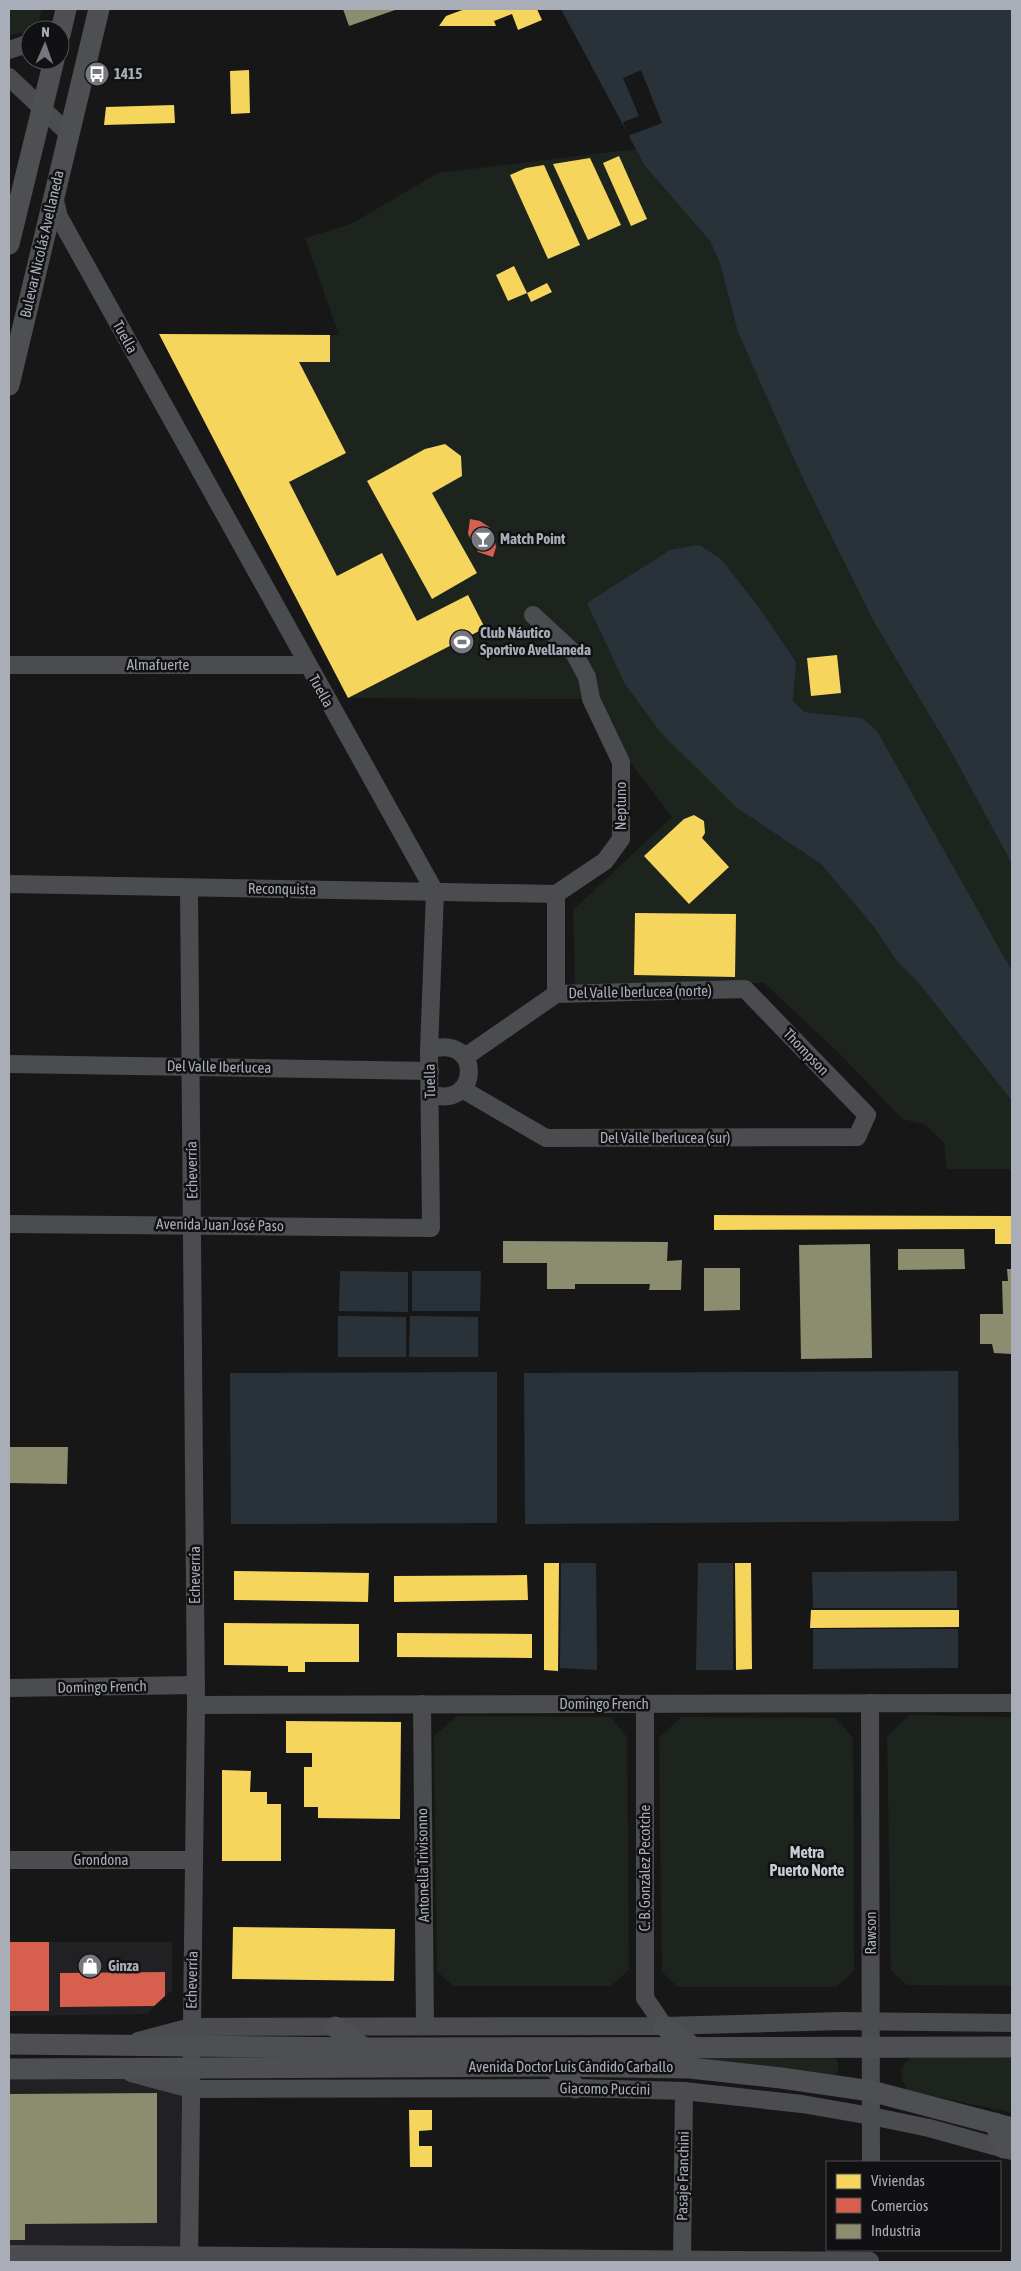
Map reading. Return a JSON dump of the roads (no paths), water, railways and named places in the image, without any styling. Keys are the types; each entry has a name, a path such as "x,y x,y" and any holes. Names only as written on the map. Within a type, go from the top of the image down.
{"main road":[{"name":"Bulevar Nicolás Avellaneda","path":"9,385 12,357 99,9"},
{"name":"Bulevar Nicolás Avellaneda","path":"9,244 52,70"},
{"path":"664,2026 693,2047"},
{"path":"335,2027 364,2048"},
{"name":"Avenida Doctor Luis Cándido Carballo","path":"9,2044 123,2045 191,2037 364,2048 1012,2047"},
{"path":"552,2066 576,2088"},
{"name":"Avenida Doctor Luis Cándido Carballo","path":"9,2069 124,2070 191,2078 552,2066 690,2068 781,2078 871,2091 1003,2126"},
{"path":"1003,2126 1008,2150"}],"street":[{"path":"9,78 68,133"},
{"name":"Tuella","path":"54,193 59,216 307,665 435,892 429,1050 431,1228"},
{"name":"Neptuno","path":"533,615 574,653 587,677 591,699 621,762 622,839 605,861 556,894"},
{"name":"Almafuerte","path":"9,665 307,665"},
{"name":"Reconquista","path":"9,884 556,894"},
{"name":"Echeverría","path":"189,888 196,1685 190,2259"},
{"path":"556,894 556,994"},
{"name":"Del Valle Iberlucea (norte)","path":"465,1057 556,994 745,990"},
{"name":"Thompson","path":"745,990 867,1115"},
{"path":"429,1050 442,1046 455,1048 465,1057 469,1074 462,1089 453,1096 441,1098 430,1094"},
{"name":"Del Valle Iberlucea","path":"9,1064 430,1071"},
{"name":"Del Valle Iberlucea (sur)","path":"462,1089 546,1138 857,1137 867,1115"},
{"name":"Avenida Juan José Paso","path":"9,1224 431,1228"},
{"name":"Domingo French","path":"9,1688 196,1685"},
{"name":"Domingo French","path":"196,1705 1012,1703"},
{"name":"Antonella Trivisonno","path":"422,1704 425,2026"},
{"name":"C. B. González Pecotche","path":"645,1704 645,1998 664,2026"},
{"name":"Rawson","path":"870,1704 871,2161"},
{"name":"Grondona","path":"9,1860 194,1860"},
{"name":"Avenida Doctor Luis Cándido Carballo","path":"191,2037 335,2027 664,2026 871,2021 1012,2023"},
{"name":"Giacomo Puccini","path":"191,2078 684,2091 802,2104 871,2116 929,2128 1008,2150"},
{"name":"Pasaje Franchini","path":"682,2261 684,2091"},
{"path":"9,2254 190,2259 682,2261 870,2258"}],"place":[{"name":"1415","path":"97,74"},
{"name":"Match Point","path":"483,539"},
{"name":"Club Náutico Sportivo Avellaneda","path":"462,642"},
{"name":"Ginza","path":"90,1966"}],"district":[{"name":"Metra Puerto Norte","path":"807,1861"}]}
